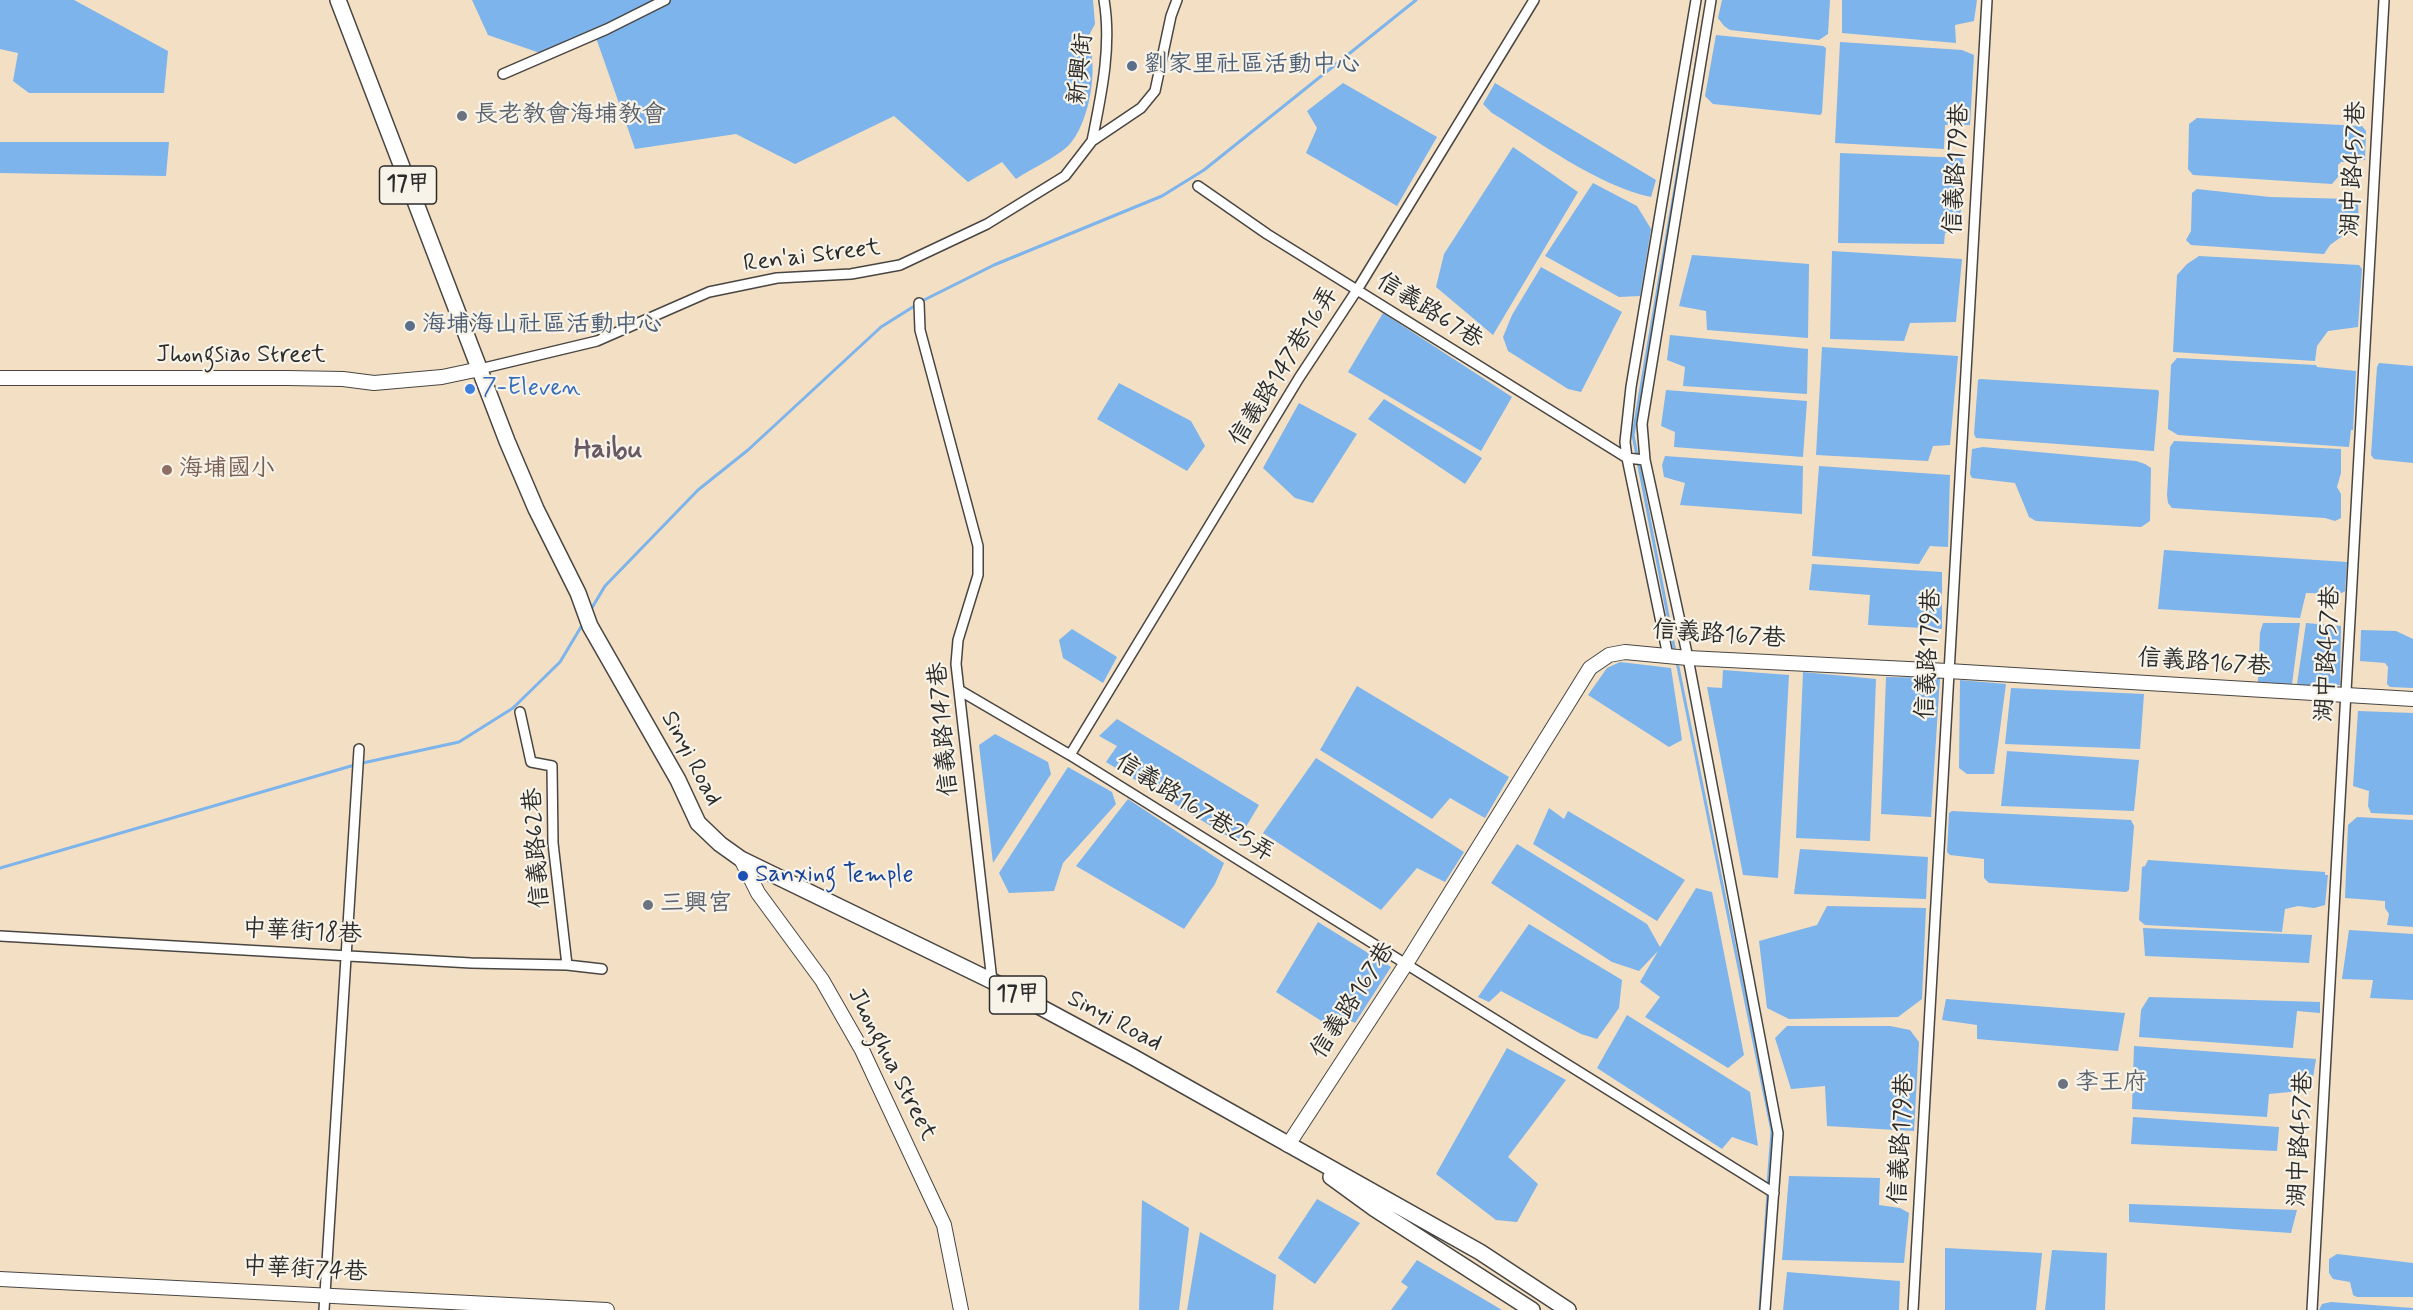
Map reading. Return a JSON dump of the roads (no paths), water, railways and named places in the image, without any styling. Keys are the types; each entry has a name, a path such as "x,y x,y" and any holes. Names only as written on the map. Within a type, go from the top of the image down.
{"main road":[{"name":"17甲","path":"338,0 480,369"},
{"name":"Sinyi Road","path":"480,369 536,509 578,593 588,622 678,780 698,823 741,859 992,981 1133,1057 1480,1252 1568,1310"},
{"name":"Sinyi Road","path":"1288,1145 1375,1209 1532,1310"}],"street":[{"path":"503,74 607,29 665,0"},
{"name":"新興街","path":"1092,141 1102,92 1106,26 1104,0"},
{"name":"Ren'ai Street","path":"480,369 597,341 709,292 777,278 850,274 900,266 987,224 1065,176 1092,141 1141,108 1155,91 1171,16 1177,0"},
{"name":"信義路147巷16弄","path":"1070,755 1299,378 1357,290 1534,0"},
{"path":"1669,656 1624,442 1631,387 1695,0"},
{"path":"1711,0 1642,424 1645,460 1687,658 1778,1132 1765,1310"},
{"name":"信義路179巷","path":"1912,1310 1987,0"},
{"name":"湖中路457巷","path":"2312,1310 2384,0"},
{"name":"信義路67巷","path":"1198,186 1267,234 1626,458 1645,460"},
{"name":"信義路147巷","path":"919,303 921,330 978,546 978,575 958,640 956,664 992,981"},
{"name":"Jhongsiao Street","path":"0,378 287,378 343,379 374,383 442,377 480,369"},
{"name":"信義路167巷","path":"1288,1145 1406,964 1590,668 1610,655 1625,652 1687,658 2413,699"},
{"name":"信義路167巷25弄","path":"959,690 1070,755 1774,1193"},
{"name":"信義路62巷","path":"520,712 531,762 552,766 553,843 567,966"},
{"path":"324,1310 359,752"},
{"name":"Jhonghua Street","path":"741,859 758,893 822,980 862,1050 944,1225 961,1310"},
{"name":"中華街18巷","path":"0,936 602,969"},
{"name":"中華街74巷","path":"0,1279 608,1310"}],"water":[{"path":"0,0 74,0 168,51 164,93 29,93 13,81 18,53 0,49"},
{"path":"472,0 1093,0 1095,24 1087,39 1092,64 1090,95 1082,124 1068,146 1016,179 1002,162 968,182 894,116 795,164 736,134 635,149 594,32 540,53 488,35"},
{"path":"1722,0 1830,0 1828,34 1819,40 1730,30 1718,18"},
{"path":"1842,0 1977,0 1974,21 1955,25 1956,43 1842,33"},
{"path":"1716,35 1826,48 1822,113 1820,115 1713,104 1705,96"},
{"path":"1840,42 1962,50 1974,55 1970,125 1945,125 1944,149 1835,143"},
{"path":"1343,83 1437,137 1397,206 1306,153 1317,128 1307,111"},
{"path":"1495,83 1656,180 1651,197 1630,191 1589,173 1492,113 1483,104"},
{"path":"2197,118 2362,126 2366,131 2365,160 2341,162 2338,165 2338,177 2332,184 2193,175 2188,169 2189,124"},
{"path":"0,142 169,142 166,176 0,173"},
{"path":"1513,147 1578,192 1493,335 1436,287 1444,254"},
{"path":"1840,153 1963,158 1960,231 1945,233 1944,244 1838,243"},
{"path":"1593,183 1637,206 1651,229 1640,296 1619,297 1545,256"},
{"path":"2197,189 2270,197 2352,199 2358,203 2359,224 2330,245 2324,254 2191,245 2186,240 2191,231 2192,193"},
{"path":"1832,251 1962,259 1956,322 1910,323 1904,341 1830,339"},
{"path":"1692,255 1809,264 1808,338 1707,330 1706,311 1679,306"},
{"path":"2199,256 2359,265 2362,269 2358,327 2328,331 2317,346 2315,361 2173,352 2177,275"},
{"path":"1541,267 1622,312 1581,392 1568,389 1508,351 1503,337 1512,315"},
{"path":"1383,313 1512,397 1481,451 1348,372"},
{"path":"1670,335 1808,349 1807,394 1683,386 1685,367 1667,360"},
{"path":"1822,347 1958,356 1950,445 1933,446 1928,461 1816,455"},
{"path":"2177,358 2316,365 2317,367 2356,371 2353,430 2351,430 2349,447 2178,435 2168,429 2171,365"},
{"path":"2379,363 2413,366 2413,463 2374,459 2371,455"},
{"path":"1978,380 2158,390 2154,451 1976,438 1974,434"},
{"path":"1119,383 1191,421 1205,446 1187,471 1097,419"},
{"path":"1666,390 1807,401 1803,457 1674,447 1675,432 1661,426"},
{"path":"1384,399 1482,458 1465,484 1368,419"},
{"path":"1299,403 1357,434 1313,503 1295,498 1263,468"},
{"path":"2174,441 2341,449 2341,473 2337,487 2341,494 2341,518 2335,521 2325,518 2172,508 2168,503 2167,495 2170,447"},
{"path":"1983,447 2136,461 2145,464 2151,468 2150,521 2141,527 2036,521 2029,517 2015,483 1972,478 1970,474 1972,449"},
{"path":"1665,456 1803,466 1802,514 1680,505 1685,483 1664,477 1662,465"},
{"path":"1819,466 1950,475 1948,547 1930,546 1919,564 1812,556"},
{"path":"2164,550 2347,562 2345,591 2340,594 2306,593 2300,618 2158,609"},
{"path":"1812,564 1942,572 1942,629 1868,625 1870,595 1809,590"},
{"path":"2263,623 2300,623 2292,684 2258,682 2260,633"},
{"path":"2306,623 2341,626 2340,685 2318,687 2297,684"},
{"path":"1072,629 1117,657 1103,683 1063,658 1059,640"},
{"path":"2361,630 2396,631 2413,639 2413,688 2390,687 2387,684 2388,667 2385,663 2360,661"},
{"path":"1620,662 1671,668 1682,740 1669,747 1588,695 1607,668"},
{"path":"1723,670 1789,675 1778,878 1743,875 1707,687 1722,688"},
{"path":"1803,672 1876,679 1870,841 1796,838"},
{"path":"1886,677 1940,678 1931,817 1881,814"},
{"path":"1960,680 2006,684 1994,774 1967,774 1959,768"},
{"path":"1357,686 1509,777 1485,818 1450,798 1432,819 1320,750"},
{"path":"2011,688 2144,694 2140,749 2005,744"},
{"path":"2358,711 2413,713 2413,815 2371,813 2368,806 2369,791 2353,786"},
{"path":"1117,719 1259,805 1237,842 1106,762 1117,746 1099,736"},
{"path":"995,734 1048,762 1051,774 993,863 979,745"},
{"path":"2007,751 2139,760 2134,811 2001,806"},
{"path":"1316,758 1464,852 1445,882 1417,868 1381,910 1263,833"},
{"path":"1068,767 1112,792 1116,804 1063,863 1054,891 1009,893 999,873"},
{"path":"1128,799 1224,863 1215,884 1184,929 1076,866"},
{"path":"1549,808 1564,819 1568,811 1685,880 1657,921 1533,844"},
{"path":"1952,811 2131,820 2134,826 2129,890 2126,892 1989,883 1984,878 1984,859 1950,855 1947,852 1949,813"},
{"path":"2357,817 2413,820 2413,927 2387,925 2389,914 2385,908 2385,901 2345,898 2348,825"},
{"path":"1517,844 1647,924 1660,947 1696,888 1712,892 1744,1055 1728,1068 1645,1017 1660,997 1640,982 1658,951 1639,971 1612,962 1491,883"},
{"path":"1800,849 1928,857 1926,899 1794,894"},
{"path":"2148,860 2325,872 2325,875 2328,875 2325,905 2314,908 2298,906 2285,909 2282,932 2145,925 2139,920 2142,867"},
{"path":"1827,906 1926,908 1922,999 1898,1017 1789,1019 1767,1008 1759,941 1817,925"},
{"path":"1318,922 1391,967 1355,1023 1338,1015 1323,1022 1276,992"},
{"path":"1529,924 1622,980 1619,1008 1597,1039 1581,1034 1501,991 1489,1002 1478,997"},
{"path":"2143,928 2312,935 2309,963 2145,956"},
{"path":"2349,930 2413,934 2413,1000 2370,998 2373,980 2342,979"},
{"path":"2149,997 2320,1002 2320,1013 2297,1011 2293,1048 2139,1037 2141,1010"},
{"path":"1946,999 2125,1013 2118,1051 1977,1039 1977,1025 1942,1020"},
{"path":"1627,1015 1750,1092 1758,1146 1732,1137 1722,1149 1597,1068"},
{"path":"1787,1026 1890,1026 1910,1030 1919,1042 1914,1131 1827,1126 1825,1086 1791,1089 1775,1038"},
{"path":"2134,1046 2316,1059 2311,1090 2269,1094 2267,1117 2132,1109"},
{"path":"1507,1048 1566,1080 1508,1157 1538,1184 1517,1222 1496,1220 1436,1174"},
{"path":"2133,1117 2279,1127 2277,1151 2131,1144"},
{"path":"1789,1176 1880,1178 1879,1205 1900,1208 1909,1213 1904,1263 1782,1260"},
{"path":"1317,1199 1360,1223 1315,1284 1278,1258"},
{"path":"1142,1200 1189,1228 1179,1310 1139,1310"},
{"path":"2129,1204 2297,1210 2291,1233 2129,1222"},
{"path":"1200,1232 1276,1275 1273,1310 1187,1310"},
{"path":"1945,1248 2042,1253 2036,1310 1945,1310"},
{"path":"2052,1250 2107,1253 2105,1310 2045,1310"},
{"path":"2337,1254 2413,1263 2413,1297 2357,1297 2353,1295 2350,1282 2333,1279 2329,1273 2329,1259"},
{"path":"1417,1260 1502,1310 1391,1310 1408,1287 1401,1282"},
{"path":"1787,1272 1900,1281 1899,1310 1783,1310"},
{"path":"2331,1302 2413,1308 2413,1310 2319,1310 2322,1304"}],"waterway":[{"path":"922,301 994,265 1162,196 1204,170 1416,0"},
{"path":"1675,652 1633,435 1698,53"},
{"path":"590,611 605,586 698,490 748,450 881,327 916,305"},
{"path":"0,868 358,764 459,742 513,708 560,662 584,622"},
{"path":"1677,662 1772,1131 1768,1185"},
{"path":"1760,1310 1768,1192"}],"place":[{"name":"劉家里社區活動中心","path":"1132,66"},
{"name":"長老教會海埔教會","path":"462,116"},
{"name":"海埔海山社區活動中心","path":"410,326"},
{"name":"7-Eleven","path":"470,389"},
{"name":"海埔國小","path":"167,470"},
{"name":"Sanxing Temple","path":"743,876"},
{"name":"三興宮","path":"648,905"},
{"name":"李王府","path":"2063,1084"}],"district":[{"name":"Haibu","path":"608,451"}]}
